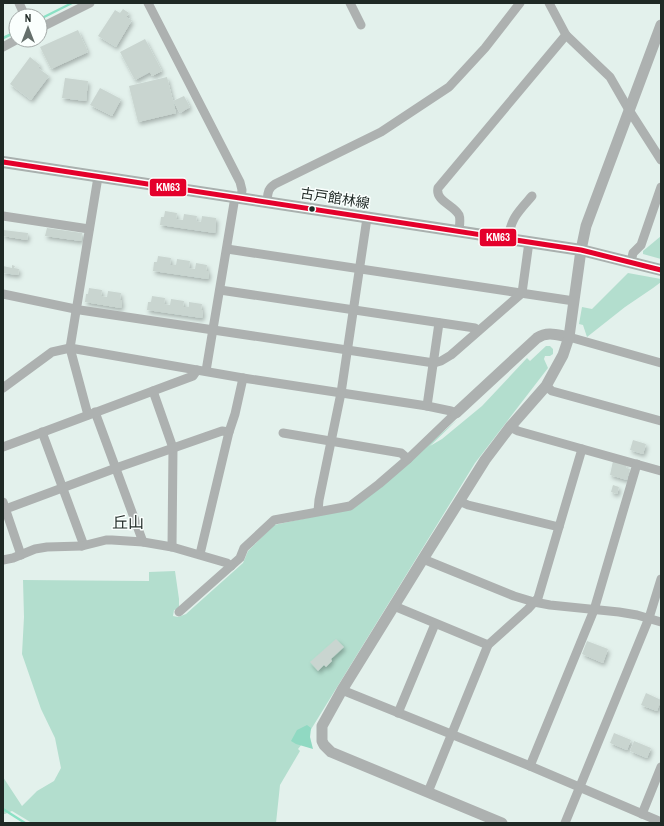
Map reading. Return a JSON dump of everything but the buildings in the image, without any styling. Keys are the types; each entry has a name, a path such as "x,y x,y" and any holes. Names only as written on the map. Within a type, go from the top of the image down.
{"main road":[{"name":"古戸館林線","path":"3,162 580,250 661,270"}],"street":[{"path":"48,24 90,3"},
{"path":"3,446 193,376 202,371 213,330 227,249 238,198 242,190 240,182 148,3"},
{"path":"350,3 361,26"},
{"path":"267,202 268,190 270,187 381,132 449,88 485,48 520,3"},
{"path":"549,3 566,35 610,77 661,160"},
{"path":"502,823 331,752 324,745 321,736 322,726 342,690 459,501 510,427 546,386 563,355 569,337 580,250 586,226 661,25"},
{"path":"459,232 459,217 456,211 439,196 437,192 438,188 566,35"},
{"path":"98,177 70,348 92,413 116,468 143,542"},
{"path":"630,262 633,253 641,245 661,187"},
{"path":"508,239 510,226 513,219 532,196"},
{"path":"3,216 89,229"},
{"path":"318,512 319,500 341,393 367,218"},
{"path":"3,294 77,309 434,363 451,355 522,293 529,242"},
{"path":"227,249 574,301"},
{"path":"220,290 475,328 478,331"},
{"path":"427,406 439,323"},
{"path":"179,612 240,558 244,548 274,520 350,506 408,458 543,334 569,337 661,363"},
{"path":"3,388 52,352 70,348 243,378 427,406 456,413"},
{"path":"200,554 243,378"},
{"path":"546,386 552,391 661,421"},
{"path":"153,391 173,448 172,547"},
{"path":"510,427 518,431 661,471"},
{"path":"21,555 4,508 222,430 229,432"},
{"path":"42,432 83,543 82,546"},
{"path":"283,433 401,453 408,458"},
{"path":"428,792 488,645 538,598 582,449"},
{"path":"530,766 594,610 637,464"},
{"path":"459,501 559,526"},
{"path":"3,560 13,558 35,549 47,547 82,546 106,540 143,542 172,547 200,554 227,563 231,566"},
{"path":"423,559 507,594 534,602 619,612 661,622"},
{"path":"565,823 649,618 661,579"},
{"path":"394,606 488,645"},
{"path":"398,713 435,624"},
{"path":"342,690 530,766 661,822"},
{"path":"642,814 661,767"}],"green space":[{"path":"661,236 661,259 643,254 643,251"},
{"path":"628,273 661,279 661,282 625,307 587,337 583,325 579,324 582,307 592,309"},
{"path":"546,346 550,346 553,349 553,354 550,356 545,356 544,359 548,368 475,463 298,749 300,751 280,785 276,823 32,823 12,811 3,814 3,777 22,806 37,791 54,781 61,768 55,738 41,709 22,654 24,617 23,580 149,581 149,572 175,571 179,609 174,610 173,616 178,617 186,614 243,563 248,551 274,525 354,508 458,419 430,446 442,439 482,406 527,358 530,361"},
{"path":"307,725 311,728 310,737 313,749 291,741 297,730"}],"waterway":[{"path":"48,15 72,3"},
{"path":"3,38 8,36"},
{"path":"3,809 25,823"}],"transit line":[{"name":"KM63","path":"3,162 581,250 661,270"}],"district":[{"name":"丘山","path":"128,522"}]}
